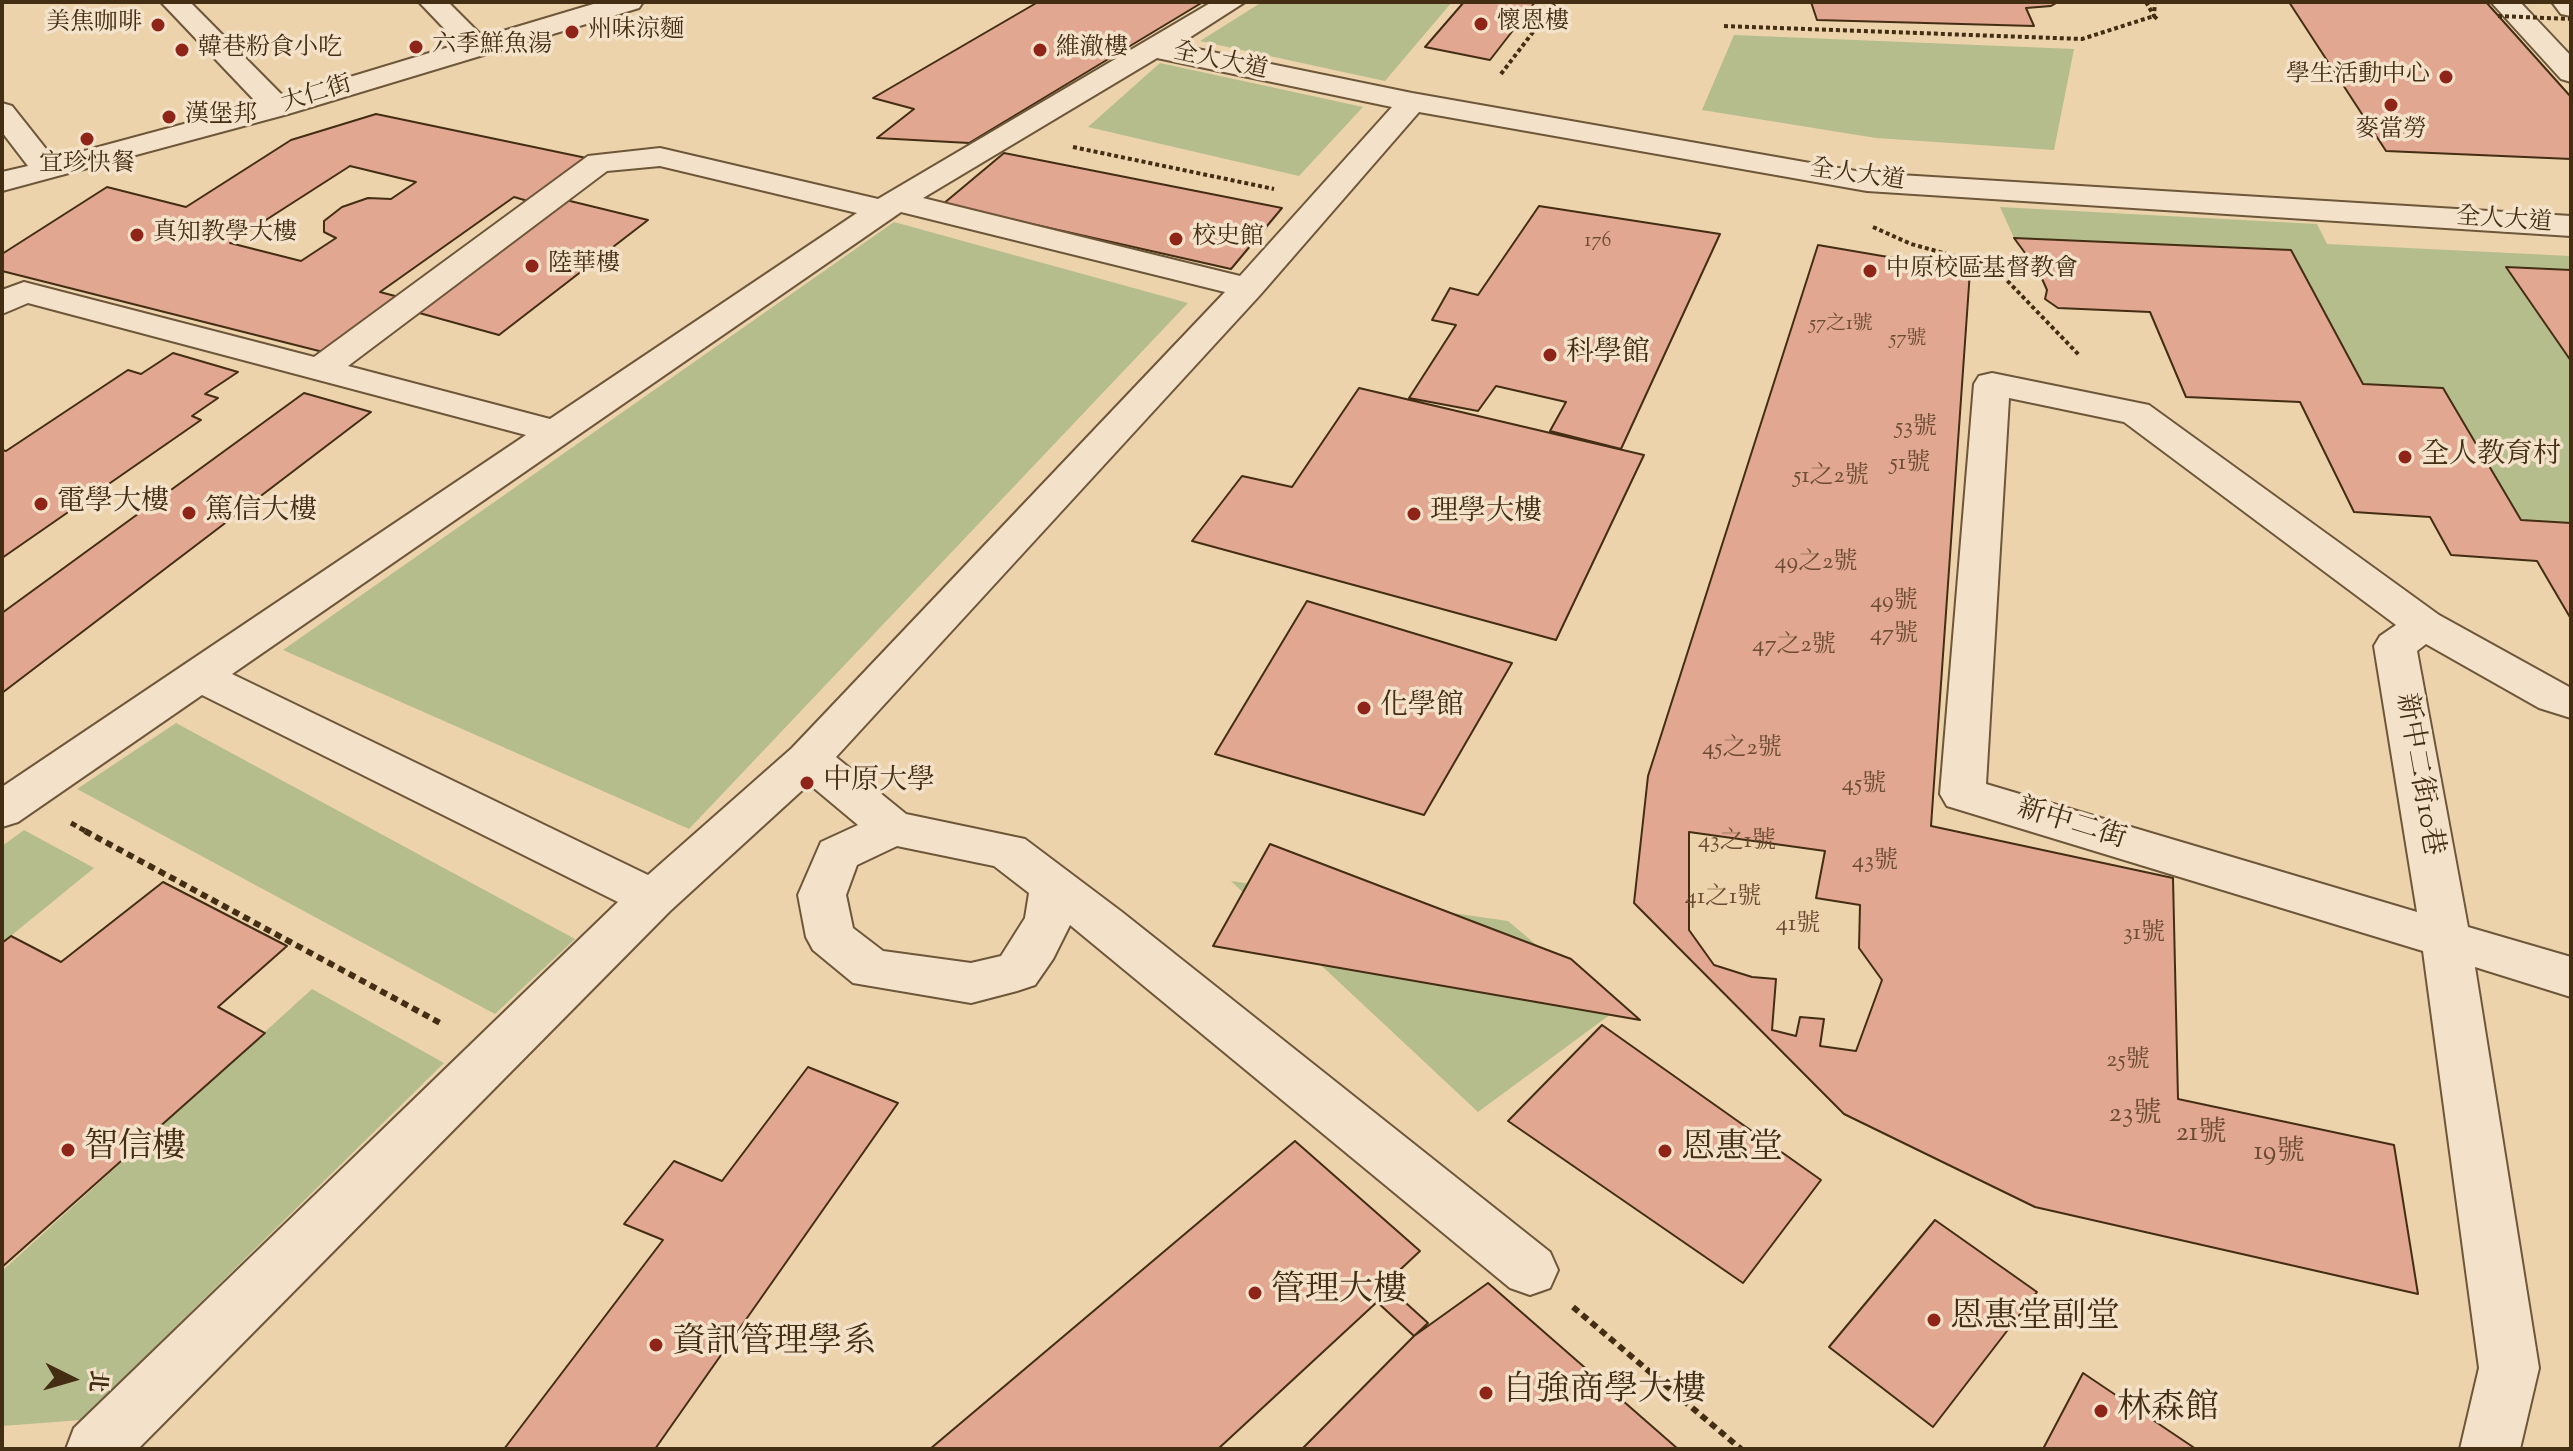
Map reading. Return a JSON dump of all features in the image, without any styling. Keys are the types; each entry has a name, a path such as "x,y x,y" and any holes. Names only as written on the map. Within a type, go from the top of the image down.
{"street":[{"path":"175,2 278,108"},
{"path":"433,2 477,47"},
{"name":"大仁街","path":"2,182 278,108 629,2"},
{"path":"12,803 889,206 1231,2"},
{"path":"2566,2 2571,8"},
{"path":"2502,9 2571,73"},
{"name":"全人大道","path":"1154,49 1412,102 1867,182 2571,226"},
{"path":"96,1449 653,898 808,759 1248,288 1412,102"},
{"path":"2,112 46,169"},
{"path":"320,370 599,163 660,157 1248,288"},
{"path":"2,304 24,292 557,432"},
{"name":"新中二街","path":"2136,413 1992,384 1963,794 2571,977"},
{"path":"2136,413 2424,625 2554,698 2571,703"},
{"name":"新中二街10巷","path":"2424,625 2395,646 2446,938"},
{"path":"198,675 653,898"},
{"path":"808,759 893,828 1008,851 1105,925 1530,1270"},
{"path":"893,828 838,854 822,895 830,937 871,969 971,983 1017,971 1036,946 1049,918 1054,888"},
{"path":"2446,938 2509,1368 2490,1449"}],"path":[{"path":"1471,113 1556,2"},
{"path":"2146,2 2158,20"},
{"path":"2154,16 2155,2"},
{"path":"2502,9 2571,19"},
{"path":"1724,26 2082,39 2154,16"},
{"path":"1010,134 1326,199"},
{"path":"1869,224 1911,244 1994,267 2136,413"},
{"path":"12,803 496,1054"},
{"path":"1530,1270 1741,1449"}],"green space":[{"path":"1262,2 1452,2 1385,81 1200,41"},
{"path":"1734,35 2074,49 2054,150 1876,138 1702,110"},
{"path":"1160,63 1363,107 1299,176 1088,127"},
{"path":"2000,207 2317,224 2327,244 2571,256 2571,270 2507,268 2571,361 2571,523 2521,520 2443,388 2363,384 2291,251 2014,238"},
{"path":"894,222 1188,303 689,829 283,650"},
{"path":"176,723 575,939 495,1014 77,789"},
{"path":"24,830 94,868 2,943 2,846"},
{"path":"1231,881 1508,921 1615,1011 1478,1112"},
{"path":"312,989 444,1063 81,1420 2,1426 2,1271"}],"building":[{"name":"維澈樓","path":"1038,2 1203,2 969,143 877,138 914,109 873,98"},
{"name":"懷恩樓","path":"1464,2 1535,2 1490,60 1425,47"},
{"path":"1811,2 2058,2 2051,6 2026,8 2034,26 1817,20"},
{"name":"學生活動中心","path":"2289,2 2486,2 2571,97 2571,159 2386,151"},
{"name":"真知教學大樓","path":"376,114 596,160 538,204 514,197 380,292 410,300 335,355 2,271 2,254 107,187 186,207 291,140","holes":["350,166 416,182 391,199 368,198 342,207 324,221 324,232 336,238 301,261 230,243"]},
{"name":"校史館","path":"1004,153 1282,208 1231,269 943,204"},
{"name":"陸華樓","path":"566,200 648,220 499,335 412,311"},
{"name":"科學館","path":"1539,206 1720,234 1621,449 1550,431 1566,402 1496,386 1478,411 1409,398 1456,325 1432,320 1450,288 1478,295"},
{"name":"全人教育村","path":"2014,238 2291,250 2363,384 2443,388 2521,520 2571,523 2571,619 2537,561 2451,555 2430,517 2354,512 2300,402 2186,397 2150,312 2058,308 2045,299 2047,290 2039,272"},
{"path":"1818,245 1970,271 1931,826 2173,878 2178,1099 2394,1145 2418,1294 2035,1207 1844,1114 1634,903 1648,776"},
{"name":"全人教育村","path":"2506,267 2571,270 2571,361"},
{"name":"電學大樓","path":"173,353 238,372 205,394 218,398 192,416 201,420 2,558 2,450 6,451 128,370 141,374"},
{"name":"理學大樓","path":"1359,388 1644,455 1556,640 1192,541 1242,476 1292,487"},
{"name":"篤信大樓","path":"304,393 371,412 2,693 2,613"},
{"name":"化學館","path":"1307,601 1512,663 1424,815 1215,754"},
{"path":"1689,832 1825,851 1816,898 1860,905 1859,948 1882,980 1856,1051 1820,1046 1824,1019 1800,1017 1796,1036 1772,1030 1776,979 1752,977 1714,965 1689,930"},
{"path":"1270,844 1571,959 1640,1020 1213,946"},
{"name":"智信樓","path":"163,882 287,946 218,1007 265,1033 2,1267 2,943 11,936 61,962"},
{"name":"恩惠堂","path":"1602,1025 1821,1180 1743,1283 1508,1121"},
{"name":"資訊管理學系","path":"808,1067 898,1103 655,1449 504,1449 663,1240 624,1224 674,1161 722,1181"},
{"name":"管理大樓","path":"1295,1141 1420,1251 1385,1284 1428,1323 1414,1336 1377,1302 1218,1449 930,1449"},
{"name":"恩惠堂副堂","path":"1935,1220 2037,1292 1933,1427 1829,1347"},
{"name":"自強商學大樓","path":"1488,1283 1678,1449 1302,1449 1414,1336"},
{"name":"林森館","path":"2083,1373 2196,1449 2043,1449"}],"place":[{"name":"懷恩樓","path":"1481,24"},
{"name":"美焦咖啡","path":"158,25"},
{"name":"州味涼麵","path":"572,32"},
{"name":"六季鮮魚湯","path":"416,47"},
{"name":"韓巷粉食小吃","path":"182,50"},
{"name":"維澈樓","path":"1040,50"},
{"name":"學生活動中心","path":"2446,77"},
{"name":"麥當勞","path":"2391,105"},
{"name":"漢堡邦","path":"169,117"},
{"name":"宜珍快餐","path":"87,139"},
{"name":"真知教學大樓","path":"137,235"},
{"name":"校史館","path":"1176,239"},
{"name":"陸華樓","path":"532,266"},
{"name":"中原校區基督教會","path":"1870,271"},
{"name":"科學館","path":"1550,355"},
{"name":"全人教育村","path":"2405,457"},
{"name":"電學大樓","path":"41,504"},
{"name":"篤信大樓","path":"189,513"},
{"name":"理學大樓","path":"1414,514"},
{"name":"化學館","path":"1364,708"},
{"name":"中原大學","path":"807,783"},
{"name":"智信樓","path":"68,1150"},
{"name":"恩惠堂","path":"1665,1151"},
{"name":"管理大樓","path":"1255,1293"},
{"name":"恩惠堂副堂","path":"1934,1320"},
{"name":"資訊管理學系","path":"656,1345"},
{"name":"自強商學大樓","path":"1486,1393"},
{"name":"林森館","path":"2101,1411"}]}
